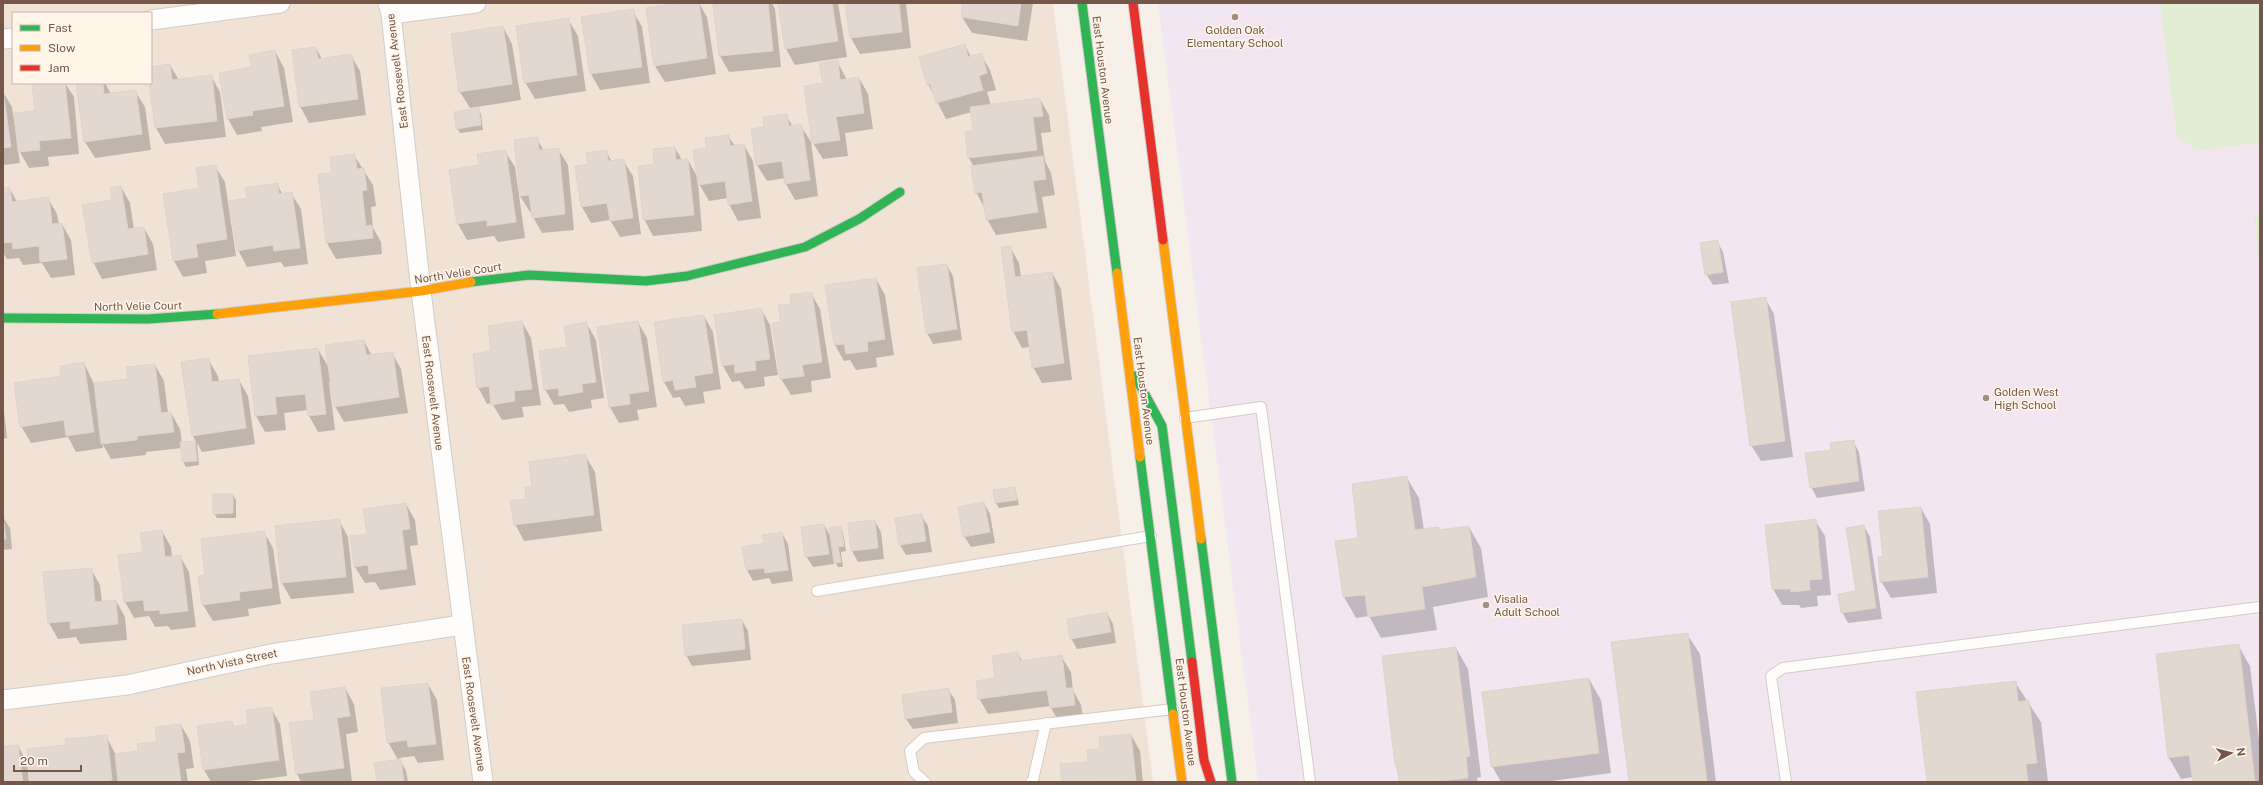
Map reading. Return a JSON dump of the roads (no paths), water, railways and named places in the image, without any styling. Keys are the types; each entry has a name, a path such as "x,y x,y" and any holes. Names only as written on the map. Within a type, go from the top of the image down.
{"main road":[{"name":"East Houston Avenue","path":"1082,3 1182,782"},
{"path":"1133,3 1232,782"},
{"name":"North Velie Court","path":"3,318 148,320 201,316 421,291 490,278 529,275 646,280 695,274 804,247 859,219 900,192"},
{"path":"1129,364 1162,426 1204,760 1211,782"}],"street":[{"path":"152,20 216,7 280,3"},
{"path":"390,9 476,3"},
{"name":"East Roosevelt Avenue","path":"390,9 421,291 483,782"},
{"name":"North Vista Street","path":"3,700 127,684 271,654 462,625"}],"lane":[{"path":"1185,418 1260,408 1310,782"},
{"path":"817,591 1151,536"},
{"path":"1786,782 1771,676 1783,668 2260,607"},
{"path":"925,782 914,772 910,751 924,738 1173,709"},
{"path":"1031,782 1033,780 1046,723"}],"place":[{"name":"Golden Oak Elementary School","path":"1235,17"},
{"name":"Golden West High School","path":"1986,398"},
{"name":"Visalia Adult School","path":"1486,605"}]}
